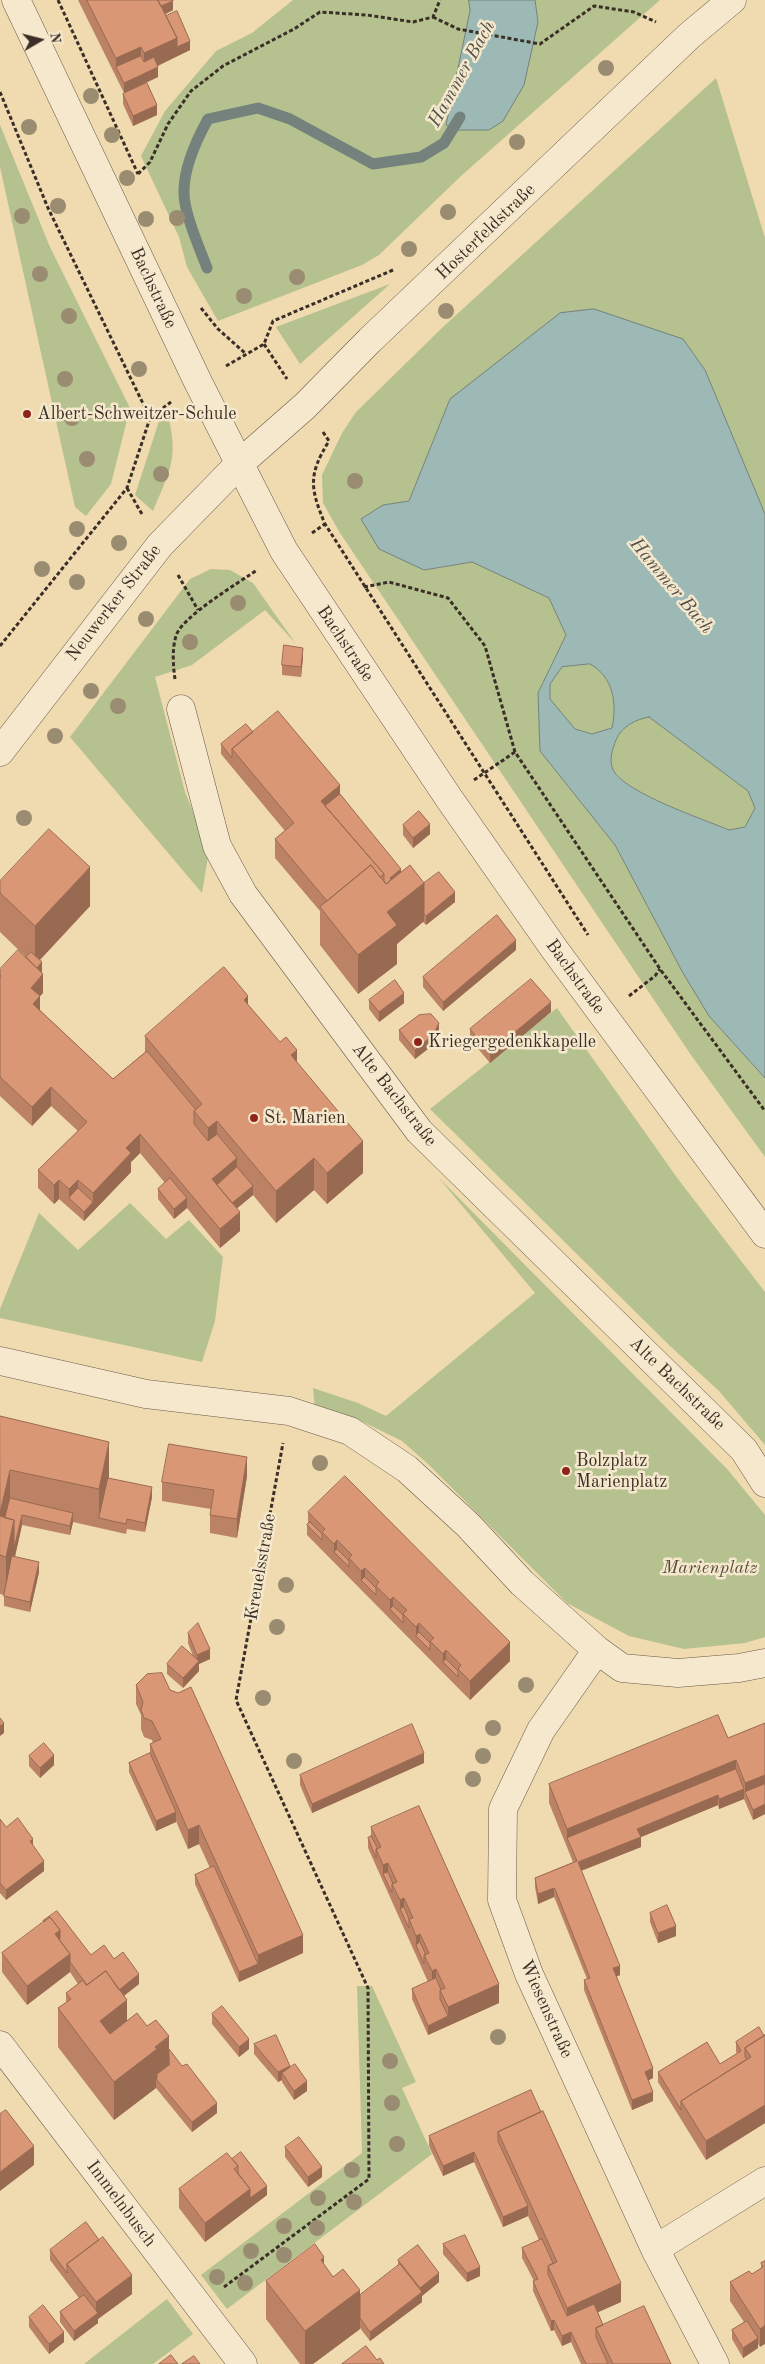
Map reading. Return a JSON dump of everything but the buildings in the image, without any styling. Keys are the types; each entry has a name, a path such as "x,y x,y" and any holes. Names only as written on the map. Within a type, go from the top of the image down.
{"street":[{"name":"Bachstraße","path":"16,0 198,382 284,552 448,797 555,950 765,1234"},
{"name":"Hosterfeldstraße","path":"239,464 305,406 370,340 689,36 732,0"},
{"name":"Neuwerker Straße","path":"0,752 160,545 239,464"},
{"name":"Alte Bachstraße","path":"181,709 217,846 243,894 419,1132 744,1450 765,1483"},
{"path":"0,1361 146,1394 289,1411 350,1431 407,1469 468,1525 522,1583 597,1650 622,1668 678,1673 739,1668 765,1663"},
{"name":"Wiesenstraße","path":"597,1650 541,1730 503,1809 502,1900 529,1974 655,2249 715,2364"},
{"name":"Immelnbusch","path":"0,2045 242,2364"},
{"path":"655,2249 765,2181"}],"path":[{"path":"58,0 142,183"},
{"path":"433,17 440,0"},
{"path":"138,174 150,162 168,124 191,91 223,66 294,29 320,12 367,15 413,22 433,17 458,29 540,44 594,6 634,12 689,36"},
{"path":"0,92 48,208 150,418"},
{"path":"0,646 127,488 150,418 198,382 264,344 273,321 399,268"},
{"path":"197,299 201,308 218,328 246,354"},
{"path":"264,344 329,440 315,463 313,496 324,524 485,772 590,939"},
{"path":"181,709 173,667 176,634 198,610 284,552"},
{"path":"364,587 389,582 448,598 485,646 515,752 660,969 765,1111"},
{"path":"485,772 515,752"},
{"path":"627,997 655,976 660,969"},
{"name":"Kreuelsstraße","path":"199,2306 369,2179 368,1988 236,1700 289,1411"}],"green space":[{"path":"293,0 469,0 470,11 446,124 456,130 489,130 538,22 535,0 660,0 461,176 379,255 362,265 218,321 187,267 179,237 141,156 165,111 216,51 252,33"},
{"path":"716,78 765,238 765,514 705,370 683,339 450,399 409,501 383,505 424,570 472,562 549,598 566,635 538,693 540,751 615,845 683,973 709,1016 765,1078 765,1157 691,1055 340,533 323,503 322,475 342,433 356,412 444,326"},
{"path":"0,125 50,247 130,408 111,484 86,516 75,507 0,167"},
{"path":"390,284 300,364 276,327"},
{"path":"167,411 171,427 173,452 169,473 153,511 135,495 160,418"},
{"path":"211,569 230,570 253,583 296,644 265,610 192,665 155,677 185,792 209,851 202,893 70,737 190,579"},
{"path":"590,664 604,676 609,684 614,701 612,728 592,734 575,729 550,700 550,684 562,667"},
{"path":"649,717 748,791 755,808 745,827 729,830 648,796 620,779 613,770 611,762 612,751 618,735 630,724"},
{"path":"557,1008 678,1179 765,1292 765,1445 719,1391 670,1346 430,1109"},
{"name":"Marienplatz","path":"438,1177 728,1470 765,1515 765,1637 745,1643 684,1649 629,1636 567,1603 428,1464 402,1441 359,1420 315,1410 313,1388 358,1403 386,1416 535,1293"},
{"path":"130,1203 166,1239 189,1220 223,1257 215,1321 202,1362 0,1318 0,1309 39,1213 78,1250"},
{"path":"357,1986 372,1986 416,2082 402,2088 432,2154 227,2309 201,2275 362,2153"},
{"path":"167,2299 193,2334 153,2364 84,2364"}],"water":[{"path":"469,0 535,0 538,22 524,85 503,121 489,130 456,130 446,125 470,11"},
{"path":"594,309 683,339 705,370 765,514 765,1078 709,1016 683,973 615,845 540,751 538,693 566,635 549,598 472,562 424,570 379,549 361,519 383,505 409,501 450,399 560,313","holes":["590,664 604,676 609,684 614,701 612,728 592,734 575,729 550,699 550,684 562,667","649,717 748,791 755,808 745,827 729,830 648,796 620,779 613,770 611,762 612,751 618,735 630,724"]}],"waterway":[{"name":"Hammer Bach","path":"207,268 186,209 184,191 189,163 208,119 258,108 290,119 373,164 421,157 444,143 460,117"}],"place":[{"name":"Albert-Schweitzer-Schule","path":"27,414"},
{"name":"Kriegergedenkkapelle","path":"418,1042"},
{"name":"St. Marien","path":"254,1118"},
{"name":"Bolzplatz Marienplatz","path":"566,1471"}]}
